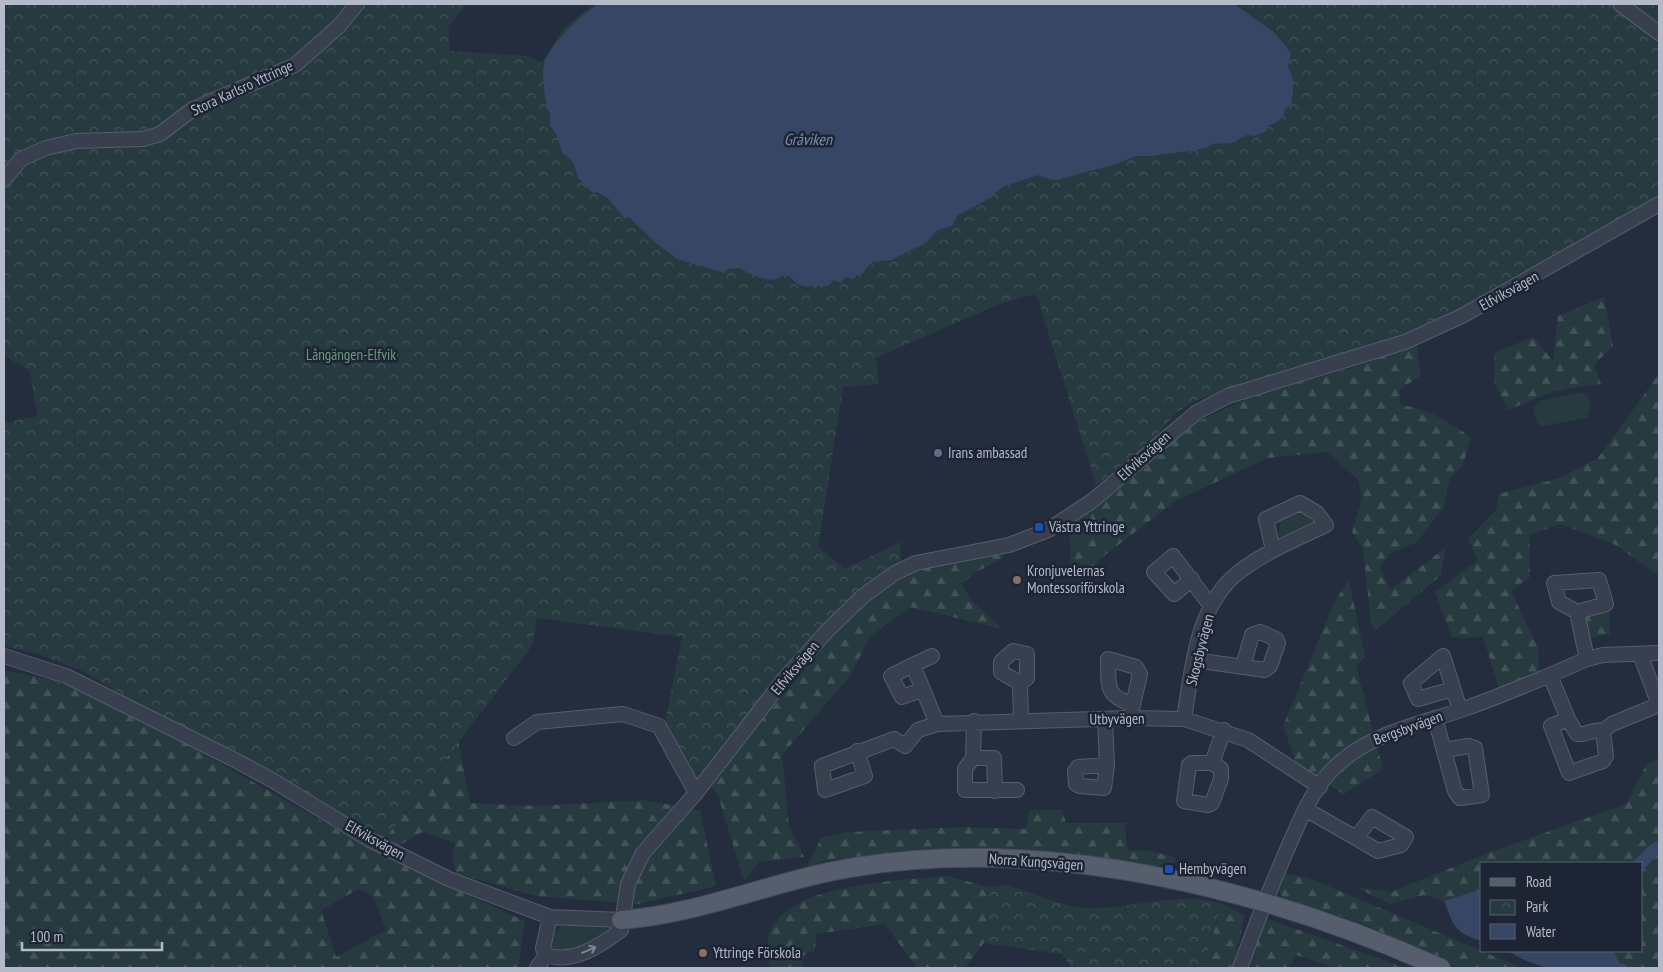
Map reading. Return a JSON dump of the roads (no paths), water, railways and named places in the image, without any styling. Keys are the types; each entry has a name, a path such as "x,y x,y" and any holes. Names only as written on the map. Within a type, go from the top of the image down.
{"main road":[{"name":"Norra Kungsvägen","path":"621,920 674,914 794,880 848,868 894,862 970,858 1039,860 1111,869 1175,881 1263,903 1375,940 1441,968"}],"street":[{"name":"Stora Karlsro Yttringe","path":"4,180 21,159 46,148 76,141 143,139 160,134 193,109 295,65 339,26 357,4"},
{"path":"1620,4 1659,33"},
{"name":"Elfviksvägen","path":"4,656 66,676 231,758 272,780 370,840 449,879 550,917 621,920 628,884 637,862 696,793 785,678 828,630 863,596 895,573 916,563 1009,545 1048,530 1092,501 1197,412 1228,396 1405,342 1462,316 1659,204"},
{"name":"Skogsbyvägen","path":"1184,719 1194,660 1211,606 1237,574 1273,550"},
{"path":"1192,578 1211,606"},
{"path":"1577,612 1587,659"},
{"name":"Bergsbyvägen","path":"1263,903 1305,809 1329,773 1373,739 1460,710 1587,659 1603,655 1659,653"},
{"path":"1603,731 1612,724 1659,705 1640,654"},
{"path":"922,690 902,697 891,676 932,656"},
{"path":"1194,660 1243,666"},
{"path":"913,665 937,724"},
{"path":"1550,675 1568,719 1577,734 1583,734 1596,729 1603,731"},
{"path":"1020,683 1021,721"},
{"path":"1453,689 1460,710"},
{"name":"Utbyvägen","path":"857,751 894,739 905,746 918,730 937,724 1105,719 1132,711 1184,719 1224,730 1248,740 1320,787"},
{"path":"514,738 537,722 623,714 659,726 696,793"},
{"path":"1435,718 1445,750"},
{"path":"1105,719 1106,765"},
{"path":"1568,719 1551,726 1569,773 1603,761 1606,756 1603,731"},
{"path":"974,722 973,758 965,769 965,790 1016,790"},
{"path":"1212,763 1224,730"},
{"path":"973,758 994,758 995,791"},
{"path":"1305,809 1356,838"},
{"path":"1240,968 1263,903"},
{"path":"546,955 543,948 550,917"},
{"path":"546,955 562,958 584,952 621,930 621,920"},
{"path":"537,968 546,955"}],"water":[{"name":"Gråviken","path":"598,4 1234,4 1274,32 1291,53 1288,67 1293,82 1291,106 1285,108 1283,116 1279,120 1267,126 1265,132 1255,136 1247,135 1231,143 1213,144 1203,149 1151,156 1136,156 1116,164 1057,180 1038,175 1005,186 985,201 958,215 952,226 937,230 927,242 892,260 872,262 862,274 857,274 854,279 845,277 841,283 834,280 828,286 807,287 794,281 789,276 785,277 784,273 777,279 770,280 740,268 728,269 724,273 677,259 656,243 629,217 625,219 608,198 597,192 593,193 578,178 574,164 563,154 555,132 550,126 550,115 544,91 544,65 548,55 563,34"},
{"path":"1659,840 1659,852 1643,871 1643,862 1633,862 1651,844"},
{"path":"1472,892 1480,892 1480,940 1466,935 1457,928 1450,917 1444,901"},
{"path":"1509,952 1614,952 1620,964 1625,964 1628,968 1547,968"}],"place":[{"name":"Irans ambassad","path":"938,453"},
{"name":"Västra Yttringe","path":"1039,527"},
{"name":"Kronjuvelernas Montessoriförskola","path":"1017,580"},
{"name":"Hembyvägen","path":"1169,869"},
{"name":"Yttringe Förskola","path":"703,953"}],"park label":[{"name":"Långängen-Elfvik","path":"351,355"}]}
